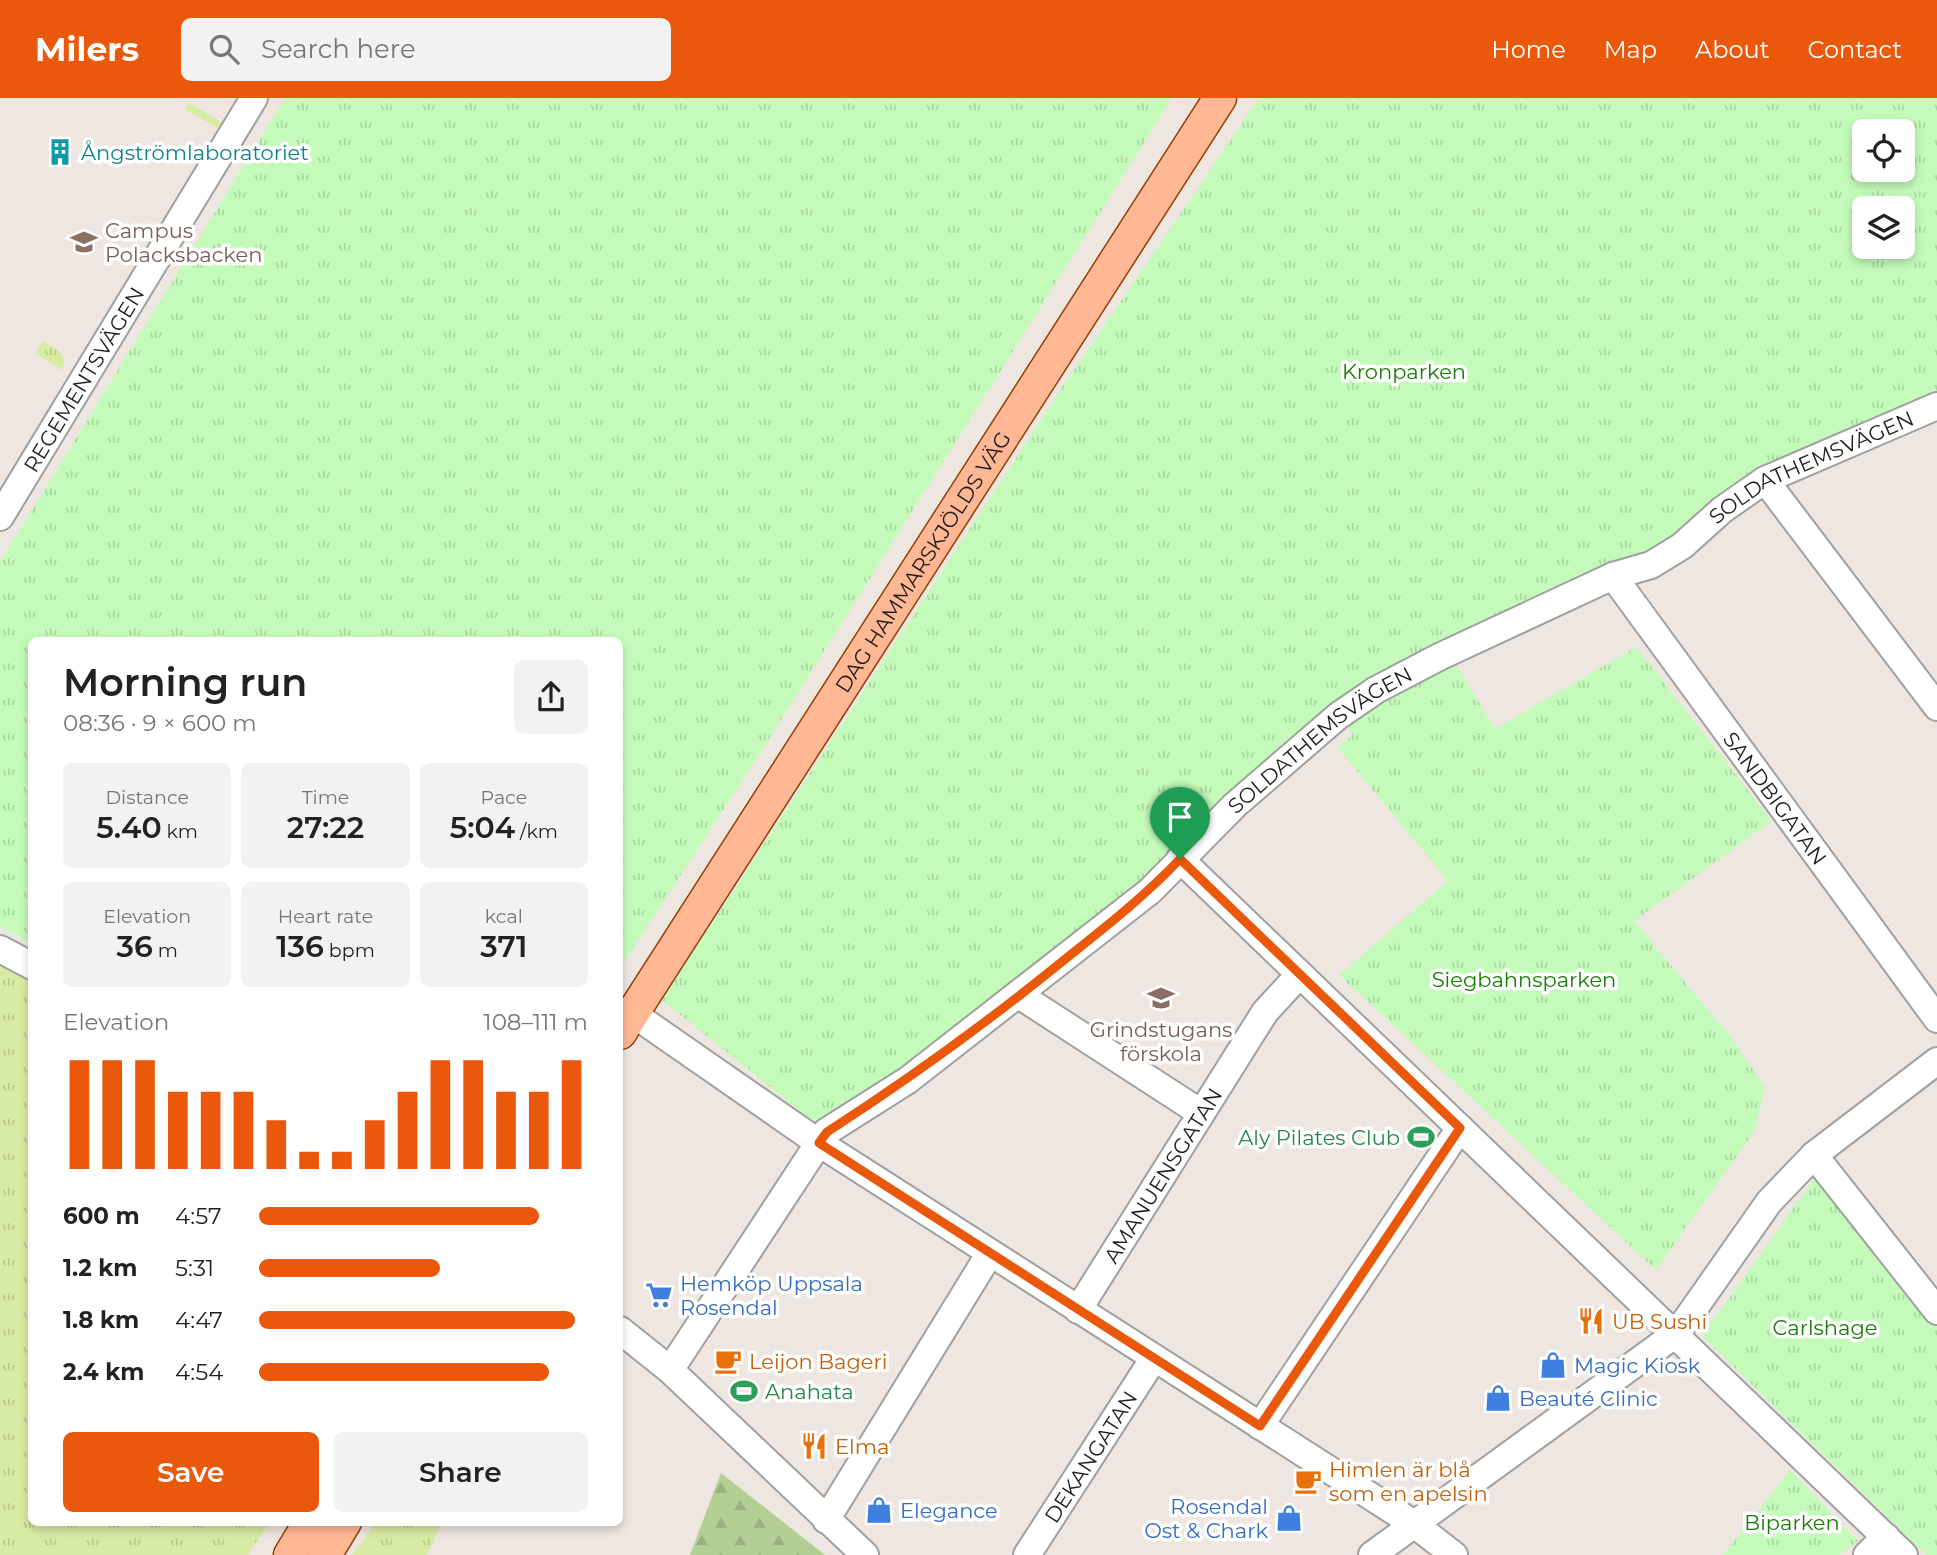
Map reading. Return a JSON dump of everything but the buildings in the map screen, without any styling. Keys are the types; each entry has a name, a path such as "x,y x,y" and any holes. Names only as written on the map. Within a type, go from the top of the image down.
{"main road":[{"name":"DAG HAMMARSKJÖLDS VÄG","path":"624,1028 1220,98"},
{"path":"290,1555 308,1526"},
{"path":"325,1555 343,1526"}],"street":[{"name":"REGEMENTSVÄGEN","path":"0,517 254,98"},
{"name":"SOLDATHEMSVÄGEN","path":"670,1370 748,1235 827,1132 908,1080 1150,891 1235,805 1318,734 1376,690 1439,657 1613,576 1651,565 1682,546 1723,510 1765,480 1937,406"},
{"path":"1765,480 1937,707"},
{"name":"SANDBIGATAN","path":"1613,576 1937,1018"},
{"path":"1180,859 1677,1333 1886,1549"},
{"path":"0,949 28,964"},
{"name":"AMANUENSGATAN","path":"1078,1310 1265,1012 1300,974"},
{"path":"1019,995 1201,1113"},
{"path":"624,1028 686,1051 819,1143 1413,1524 1454,1555"},
{"path":"1372,1555 1677,1333 1769,1202 1814,1155 1937,1061"},
{"path":"1260,1426 1460,1128"},
{"path":"1814,1155 1937,1311"},
{"path":"826,1520 990,1253"},
{"path":"629,1337 670,1370 865,1555"},
{"name":"DEKANGATAN","path":"1027,1555 1154,1358"}],"green space":[{"path":"285,98 1172,98 757,758 623,963 623,637 28,637 28,941 0,926 0,562"},
{"name":"Kronparken","path":"1259,98 1937,98 1937,406 1765,480 1682,546 1376,690 1204,834 826,1132 662,1000 1063,386"},
{"path":"188,102 224,124 221,130 185,109"},
{"path":"43,341 62,355 62,370 35,353"},
{"name":"Siegbahnsparken","path":"1636,647 1772,821 1634,921 1733,1040 1765,1088 1755,1130 1656,1270 1339,975 1448,881 1337,747 1353,735 1343,718 1452,657 1495,729"},
{"path":"0,964 28,978 28,1526 267,1526 248,1555 0,1555"},
{"name":"Carlshage","path":"1817,1175 1937,1319 1937,1555 1926,1555 1702,1336"},
{"name":"Biparken","path":"1790,1470 1858,1541 1839,1555 1723,1555"},
{"path":"721,1473 825,1555 690,1555"},
{"path":"374,1526 440,1526 427,1555 352,1555"}],"place":[{"name":"Ångströmlaboratoriet","path":"60,152"},
{"name":"Campus Polacksbacken","path":"84,242"},
{"name":"Grindstugans förskola","path":"1161,998"},
{"name":"Aly Pilates Club","path":"1421,1137"},
{"name":"Hemköp Uppsala Rosendal","path":"659,1295"},
{"name":"UB Sushi","path":"1591,1321"},
{"name":"Leijon Bageri","path":"728,1361"},
{"name":"Magic Kiosk","path":"1553,1365"},
{"name":"Anahata","path":"744,1391"},
{"name":"Beauté Clinic","path":"1498,1398"},
{"name":"Elma","path":"814,1446"},
{"name":"Himlen är blå som en apelsin","path":"1308,1481"},
{"name":"Elegance","path":"879,1510"},
{"name":"Rosendal Ost & Chark","path":"1289,1518"}],"route":[{"path":"1180,859 1460,1128 1260,1426 819,1143 827,1132 908,1080 1035,984 1150,891 1180,859"}]}
